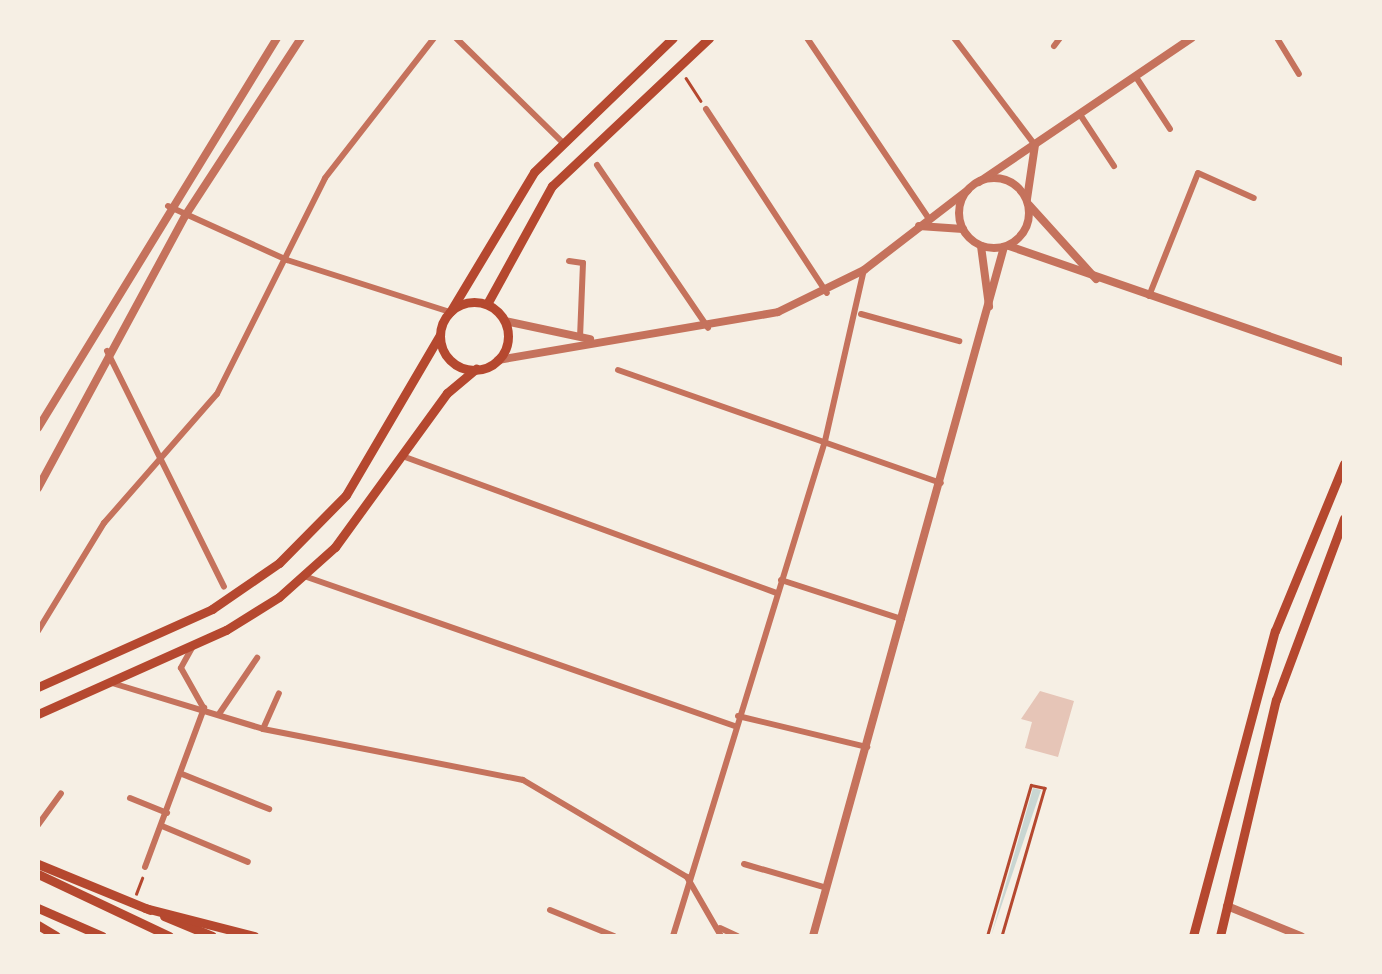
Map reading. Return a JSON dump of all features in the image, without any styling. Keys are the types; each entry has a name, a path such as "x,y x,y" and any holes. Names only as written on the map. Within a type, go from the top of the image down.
{"main road":[{"path":"38,688 212,608 290,554 346,495 450,312 561,140 673,38"},
{"path":"450,312 487,304 552,186 708,38"},
{"path":"38,714 193,646 304,576 404,457 447,393 476,370 498,360 505,321 487,304"},
{"path":"440,335 447,356 476,370"},
{"path":"1193,936 1274,631 1344,464"},
{"path":"1220,936 1296,638 1344,518"},
{"path":"1274,631 1296,638"},
{"path":"38,864 212,936"},
{"path":"38,874 169,936"},
{"path":"38,908 102,936"},
{"path":"146,908 254,936"},
{"path":"38,925 56,936"}],"street":[{"path":"38,428 168,206 277,38"},
{"path":"38,488 107,350 185,216 301,38"},
{"path":"38,631 104,523 217,394 325,178 434,38"},
{"path":"456,38 561,140"},
{"path":"806,38 929,218"},
{"path":"813,936 1006,246 1026,229 1035,145 954,38"},
{"path":"1054,46 1060,38"},
{"path":"498,360 594,340 708,328 827,293 864,270 979,182 1189,38"},
{"path":"1276,38 1300,74"},
{"path":"1136,77 1170,129"},
{"path":"706,108 827,293"},
{"path":"1080,116 1114,166"},
{"path":"596,165 708,328"},
{"path":"1149,296 1198,173 1254,198"},
{"path":"979,182 1001,179 1028,202 1099,282"},
{"path":"963,229 968,190"},
{"path":"168,206 287,260 450,312"},
{"path":"918,226 963,229 981,246 989,310"},
{"path":"981,246 1006,246 1099,282 1344,362"},
{"path":"570,261 584,263 580,337"},
{"path":"673,936 825,441 861,314 864,270"},
{"path":"861,314 959,341"},
{"path":"505,321 594,340"},
{"path":"107,350 162,454 224,587"},
{"path":"618,370 942,484"},
{"path":"404,457 777,594"},
{"path":"304,576 735,726"},
{"path":"781,580 903,619"},
{"path":"146,867 204,708 182,668 193,646"},
{"path":"219,714 257,658"},
{"path":"111,682 264,729 523,780 688,878 721,936"},
{"path":"264,729 279,693"},
{"path":"738,716 866,748"},
{"path":"182,774 269,809"},
{"path":"38,825 60,792"},
{"path":"130,798 167,813"},
{"path":"162,826 248,862"},
{"path":"744,864 826,888"},
{"path":"1227,906 1301,936"},
{"path":"550,910 597,933 614,936"},
{"path":"718,927 737,936"}],"path":[{"path":"677,64 706,108"},
{"path":"987,936 1031,784 1045,788 1002,936"},
{"path":"132,902 146,867"}],"shaded area":[{"path":"1033,788 1041,790 991,936"}],"building":[{"path":"1040,691 1074,701 1058,757 1025,748 1032,722 1021,719"}]}
